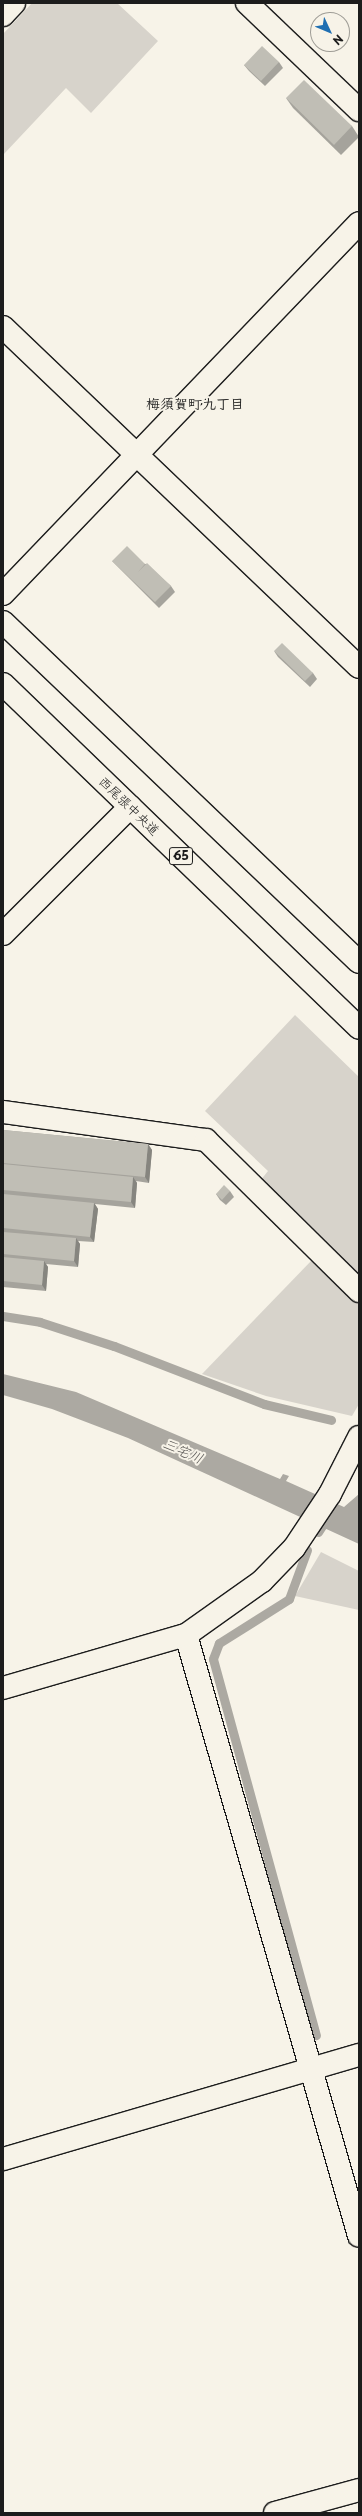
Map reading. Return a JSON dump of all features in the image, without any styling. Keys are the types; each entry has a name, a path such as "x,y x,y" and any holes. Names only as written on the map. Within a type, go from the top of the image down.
{"street":[{"path":"3,15 14,3"},
{"path":"247,3 359,110"},
{"path":"3,594 359,223"},
{"path":"3,327 359,667"},
{"path":"3,622 359,962"},
{"name":"西尾張中央道","path":"3,684 359,1028"},
{"path":"3,934 130,807"},
{"path":"3,1112 206,1140 359,1291"},
{"path":"3,1688 186,1635 262,1582 307,1531 330,1494 359,1436"},
{"path":"186,1635 359,2236"},
{"path":"3,2159 359,2055"},
{"path":"275,2513 359,2490"}],"shaded area":[{"path":"32,3 117,3 158,41 91,113 66,88 3,155 3,34"},
{"path":"295,1015 359,1077 359,1276 260,1181 268,1171 205,1111"},
{"path":"312,1260 359,1303 359,1404 352,1416 266,1396 202,1374"},
{"path":"321,1552 359,1571 359,1610 295,1596"}],"water":[{"name":"三宅川","path":"3,1374 76,1392 280,1479 283,1474 289,1476 286,1481 344,1507 359,1494 359,1544 128,1438 52,1409 3,1395"}],"building":[{"path":"262,46 279,62 261,81 244,65"},
{"path":"304,80 352,126 334,145 286,98"},
{"path":"127,546 145,564 138,572 147,563 171,586 155,602 112,561"},
{"path":"282,643 313,673 305,681 274,651"},
{"path":"3,1130 148,1144 145,1177 3,1163"},
{"path":"3,1164 133,1177 131,1202 3,1190"},
{"path":"224,1185 230,1191 222,1200 216,1194"},
{"path":"3,1194 94,1203 90,1237 3,1228"},
{"path":"3,1232 76,1238 74,1261 3,1254"},
{"path":"3,1257 44,1261 42,1285 3,1281"}],"waterway":[{"path":"3,1316 40,1322 114,1346 264,1404 331,1420"},
{"path":"318,1532 327,1518"},
{"path":"307,1550 289,1599 219,1643 213,1659 316,2035"}],"district":[{"name":"梅須賀町九丁目","path":"195,404"}]}
